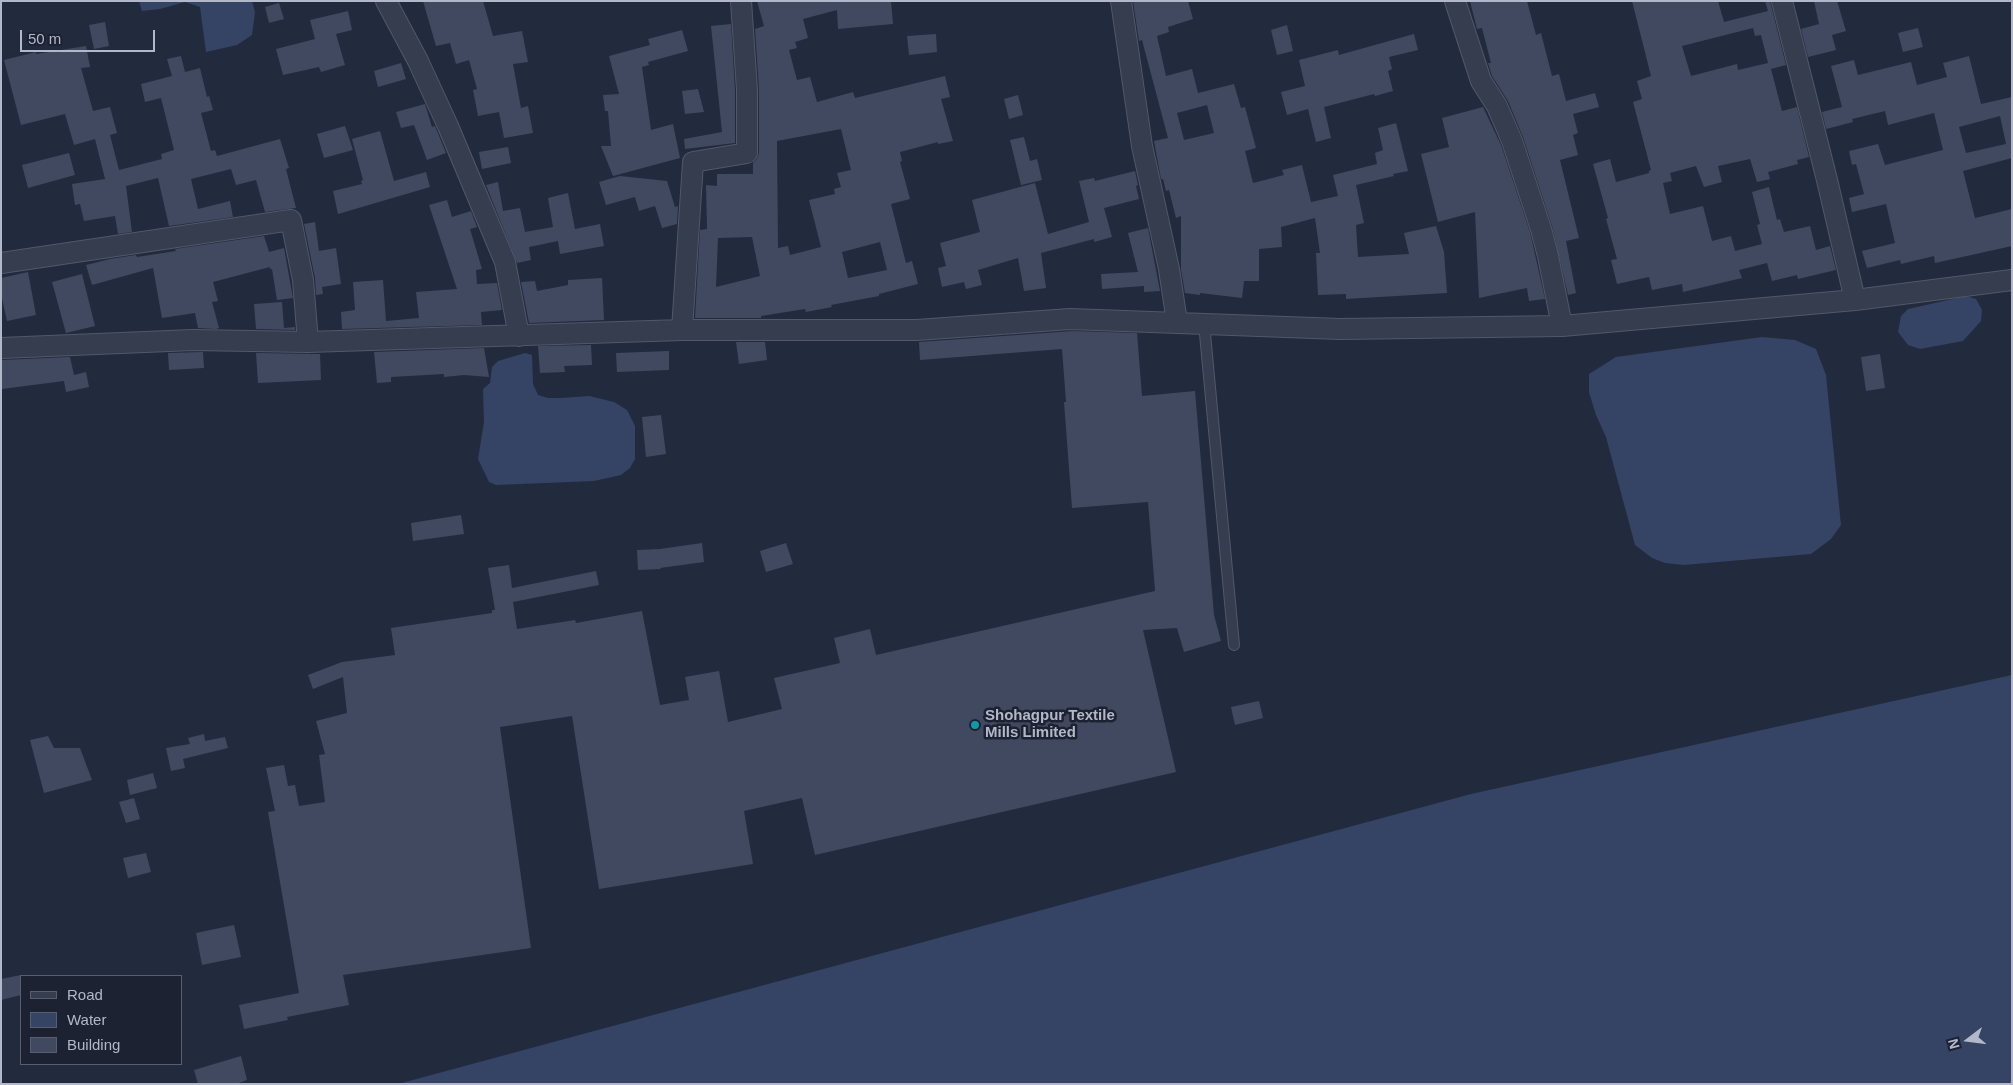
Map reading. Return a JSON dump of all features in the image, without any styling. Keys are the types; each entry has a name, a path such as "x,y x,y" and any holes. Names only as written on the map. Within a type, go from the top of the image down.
{"street":[{"path":"386,1 418,61 448,126 504,262 519,336"},
{"path":"682,330 692,162 747,153 741,1"},
{"path":"1121,1 1142,146 1169,269 1177,322"},
{"path":"1455,1 1481,81 1497,106 1508,132 1539,222 1562,326"},
{"path":"1782,1 1855,300"},
{"path":"1,263 291,220 303,280 308,342"},
{"path":"1,348 193,340 308,342 682,330 917,330 1070,319 1340,329 1562,326 1855,300 2012,280"}],"lane":[{"path":"1204,323 1234,645"}],"water":[{"path":"139,1 252,1 255,12 252,35 237,45 206,52 200,7 185,2 160,9 142,11"},
{"path":"1966,296 1976,299 1982,310 1981,321 1963,341 1920,349 1908,345 1898,332 1901,316 1908,309"},
{"path":"1762,337 1795,340 1816,349 1826,375 1841,525 1831,539 1811,554 1684,565 1665,563 1652,558 1635,545 1606,437 1596,415 1589,392 1589,374 1616,357"},
{"path":"525,353 532,355 533,384 538,395 548,398 589,396 614,402 627,410 635,426 635,459 630,468 621,475 594,481 496,485 489,482 478,459 484,422 483,389 490,383 492,367 498,361"},
{"path":"2012,675 2012,1084 398,1084 1471,794"}],"building":[{"path":"423,1 483,1 493,36 522,31 528,62 513,64 521,108 528,106 533,133 504,138 499,112 478,116 473,90 477,89 469,60 456,64 450,43 436,46"},
{"path":"757,1 891,1 893,24 838,29 837,10 803,19 808,38 795,42 797,48 789,50 797,80 810,77 817,102 853,92 855,98 945,76 950,97 941,99 953,141 938,144 938,142 900,152 902,161 900,162 910,199 891,204 906,263 912,261 918,284 879,294 879,296 806,312 805,309 761,316 761,318 695,318 700,230 707,229 706,185 717,186 717,174 753,174 753,163 759,153 759,90 755,29 764,26","holes":["841,129 851,170 837,173 841,187 834,189 835,194 809,200 821,247 790,255 788,246 778,248 777,141","752,237 760,276 716,287 718,238","880,242 887,270 848,278 842,252"]},
{"path":"1133,1 1188,1 1193,19 1168,27 1169,32 1157,36 1166,76 1192,69 1198,93 1234,84 1241,108 1245,107 1256,148 1245,151 1253,183 1284,175 1282,170 1302,165 1311,202 1338,196 1333,175 1377,164 1375,153 1383,150 1378,128 1396,123 1408,171 1356,185 1364,223 1356,225 1358,257 1409,254 1404,233 1436,226 1444,252 1447,293 1346,299 1346,294 1318,295 1316,253 1320,253 1315,218 1281,227 1282,247 1259,249 1259,281 1244,281 1242,298 1185,293 1181,270 1181,216 1176,218 1169,190 1166,191 1163,179 1161,179 1154,141 1168,138 1142,40 1139,41","holes":["1207,105 1214,133 1184,140 1177,113"]},
{"path":"1470,1 1527,1 1536,35 1541,33 1552,76 1559,74 1566,101 1595,93 1599,107 1573,114 1578,133 1573,135 1578,155 1560,160 1579,238 1566,241 1576,293 1568,295 1552,226 1523,137 1508,101 1492,76 1488,63 1491,63 1482,28 1477,29"},
{"path":"1632,1 1718,1 1724,22 1768,11 1765,1 1770,1 1786,65 1771,69 1782,111 1797,107 1809,157 1797,160 1798,164 1768,172 1770,179 1757,182 1750,159 1718,166 1722,182 1704,187 1696,166 1670,173 1672,181 1663,183 1670,214 1703,206 1712,241 1731,236 1735,251 1762,244 1757,225 1760,224 1752,192 1769,187 1777,220 1780,219 1784,232 1810,226 1816,250 1830,246 1836,270 1798,279 1797,275 1772,281 1767,263 1739,270 1742,278 1683,292 1682,284 1652,290 1649,277 1617,284 1611,260 1617,259 1593,164 1610,159 1616,182 1649,173 1651,170 1633,102 1642,99 1637,81 1651,76","holes":["1753,28 1755,36 1761,35 1768,63 1738,70 1737,64 1691,76 1682,46"]},
{"path":"1814,1 1837,1 1846,31 1832,35 1836,50 1808,57 1801,29 1819,24"},
{"path":"279,3 284,19 269,23 265,7"},
{"path":"348,11 352,30 336,34 345,65 321,72 319,67 283,75 276,49 315,39 310,20"},
{"path":"105,22 109,46 94,49 89,25"},
{"path":"731,24 735,90 735,143 685,149 684,139 722,132 711,26"},
{"path":"1287,25 1293,51 1277,55 1271,30"},
{"path":"1918,28 1923,47 1903,52 1898,33"},
{"path":"682,30 688,51 648,62 649,65 642,67 651,130 673,124 680,158 613,176 601,146 611,146 608,111 605,111 603,95 619,94 609,56 650,45 648,39"},
{"path":"936,34 937,52 909,55 907,36"},
{"path":"1414,34 1418,50 1389,57 1392,69 1388,71 1393,91 1324,107 1331,138 1316,142 1308,109 1287,115 1281,92 1305,86 1299,60 1338,50 1339,55"},
{"path":"86,46 90,67 81,68 93,111 110,107 117,133 110,135 119,170 162,159 161,154 174,150 161,98 145,102 141,84 172,76 167,59 181,56 185,72 200,68 207,97 209,96 213,110 201,113 211,151 215,150 217,156 280,139 289,168 286,169 296,208 265,212 256,180 236,185 231,169 191,179 198,209 230,201 233,217 169,226 158,178 126,186 132,232 118,234 115,216 84,221 80,204 75,205 72,184 105,179 95,139 74,145 65,114 21,125 4,60 36,52 36,54"},
{"path":"1969,56 1981,104 2012,97 2012,158 1963,171 1975,218 2012,209 2012,246 1935,263 1934,256 1901,264 1900,260 1867,268 1862,251 1895,243 1886,204 1852,212 1849,198 1864,194 1856,164 1852,165 1849,151 1878,144 1885,165 1943,150 1934,113 1888,125 1885,111 1852,119 1853,122 1826,129 1822,112 1842,107 1831,66 1854,60 1858,75 1911,62 1917,85 1947,77 1943,63","holes":["2000,116 2006,144 1966,153 1959,127"]},
{"path":"401,63 406,79 378,87 374,71"},
{"path":"698,89 704,112 685,114 682,91"},
{"path":"1018,95 1023,115 1009,119 1004,99"},
{"path":"425,104 432,127 435,126 446,153 427,160 414,125 401,128 396,112"},
{"path":"1483,107 1501,145 1530,232 1545,299 1529,301 1527,288 1479,298 1475,212 1438,222 1421,154 1449,147 1442,118"},
{"path":"345,126 353,150 324,158 317,134"},
{"path":"380,131 394,181 426,172 430,187 338,214 333,191 362,184 361,181 363,180 352,139"},
{"path":"1024,137 1030,161 1037,159 1042,180 1021,185 1010,140"},
{"path":"508,147 511,163 482,169 479,152"},
{"path":"69,153 75,175 28,188 22,165"},
{"path":"1135,171 1139,199 1104,208 1112,237 1094,242 1094,239 1041,253 1046,288 1024,291 1018,258 978,270 982,285 966,289 964,282 942,287 938,268 946,266 940,243 980,232 972,200 1035,183 1048,234 1089,222 1079,181 1094,178 1095,181"},
{"path":"620,176 667,181 675,207 678,206 677,224 662,228 655,206 639,211 635,197 606,205 599,182"},
{"path":"498,182 503,211 520,208 525,232 553,227 548,198 568,193 575,229 600,224 604,246 560,254 558,241 529,247 531,260 517,263 486,185"},
{"path":"447,200 452,217 471,211 477,227 470,229 482,269 476,270 477,284 497,283 502,310 481,312 482,325 342,329 341,312 355,310 353,282 383,280 386,321 419,318 416,292 457,289 429,205"},
{"path":"315,222 319,251 336,248 341,284 322,287 323,294 316,295 315,278 304,224"},
{"path":"1148,228 1160,291 1144,292 1144,286 1102,289 1101,274 1138,272 1128,233"},
{"path":"264,236 269,252 284,248 293,298 277,300 272,269 270,267 213,282 218,301 212,302 219,328 216,329 198,328 195,313 162,318 153,268 92,285 86,265 110,259 136,255 137,257 176,251 175,249"},
{"path":"28,272 36,315 7,321 1,294 1,278"},
{"path":"82,274 95,326 66,333 52,282"},
{"path":"602,278 604,320 529,323 521,282 535,281 537,291 568,285 568,280"},
{"path":"282,302 284,328 295,327 295,330 256,329 254,304"},
{"path":"1073,331 1137,333 1142,396 1195,391 1214,615 1221,641 1184,652 1177,628 1143,630 1176,772 815,855 802,798 744,811 753,864 599,889 572,716 500,727 531,948 343,975 349,1005 287,1017 288,1020 244,1029 239,1005 299,993 268,812 275,811 266,768 284,765 288,786 295,785 299,806 325,802 319,755 325,754 316,721 347,713 343,677 313,689 308,675 342,662 395,655 391,628 492,613 492,610 495,610 488,568 509,565 512,588 596,571 599,585 513,602 517,629 575,620 576,623 642,611 660,705 689,700 685,677 719,671 728,722 782,709 774,678 840,663 834,638 870,629 876,655 1155,591 1148,502 1072,508 1062,349 920,360 919,342"},
{"path":"736,342 765,342 767,360 739,364"},
{"path":"591,345 592,365 564,366 565,372 540,373 538,346"},
{"path":"484,348 489,377 464,375 444,377 444,374 391,377 391,382 377,383 374,352"},
{"path":"669,351 669,370 617,372 616,353"},
{"path":"203,352 204,368 169,370 168,353"},
{"path":"256,353 320,354 321,380 258,383"},
{"path":"1880,354 1885,388 1866,391 1861,357"},
{"path":"70,357 74,375 86,372 89,387 66,392 64,381 2,389 1,360"},
{"path":"661,415 666,454 646,457 642,417"},
{"path":"461,515 464,534 413,541 411,523"},
{"path":"702,543 704,562 661,569 638,570 637,550"},
{"path":"786,543 793,564 766,572 760,551"},
{"path":"1259,701 1263,718 1235,725 1231,707"},
{"path":"204,734 205,741 225,737 228,748 183,759 185,768 171,771 166,748 190,744 188,738"},
{"path":"48,736 54,748 80,748 92,780 44,793 30,740"},
{"path":"153,773 157,788 130,795 127,780"},
{"path":"134,798 140,819 126,823 119,802"},
{"path":"146,853 151,872 128,878 123,858"},
{"path":"234,925 241,957 202,965 196,933"},
{"path":"20,975 20,995 1,1000 1,979"},
{"path":"241,1056 247,1080 236,1084 198,1084 194,1070"}],"place":[{"name":"Shohagpur Textile Mills Limited","path":"975,725"}]}
